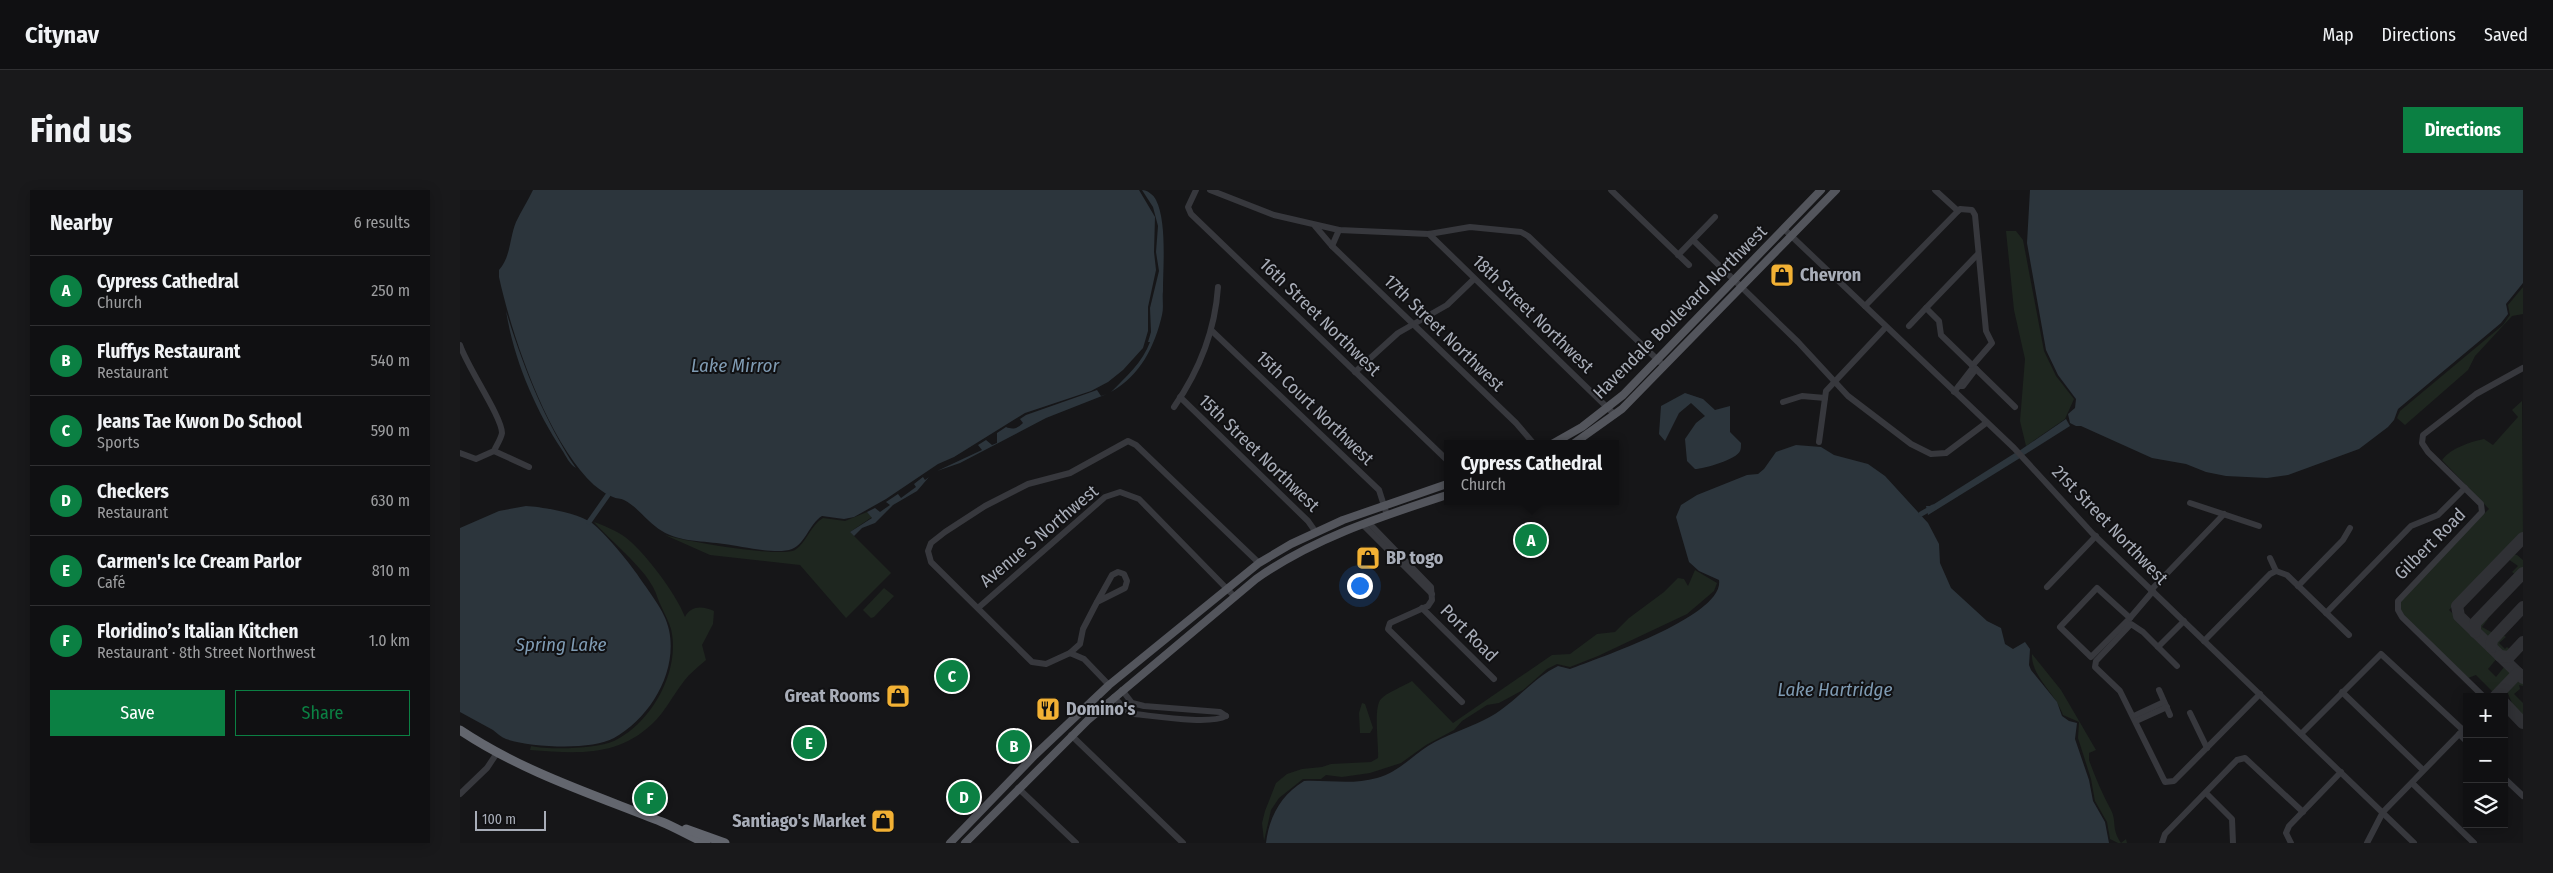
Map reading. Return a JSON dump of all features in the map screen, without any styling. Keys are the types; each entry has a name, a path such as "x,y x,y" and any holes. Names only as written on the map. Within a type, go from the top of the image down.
{"highway":[{"path":"460,730 497,753 560,783 675,827 706,843"},
{"path":"675,827 700,833 726,843"}],"main road":[{"name":"Havendale Boulevard Northwest","path":"1559,440 1582,427 1608,408 1658,360 1821,190"},
{"name":"Havendale Boulevard Northwest","path":"1579,440 1615,415 1665,367 1836,190"},
{"path":"950,843 1010,781 1109,685 1259,562 1315,532 1444,485"},
{"path":"959,834 967,842 1071,735 1101,708 1234,596 1276,565 1306,548 1365,523 1444,496"},
{"path":"1276,565 1288,553 1310,540 1315,532"},
{"path":"1114,697 1117,686 1135,664"},
{"path":"1101,708 1110,691 1109,685"},
{"path":"1010,781 1018,788"}],"street":[{"name":"16th Street Northwest","path":"1196,190 1188,206 1191,214 1444,457"},
{"path":"1210,190 1250,208 1315,226 1338,230 1429,234 1470,227 1514,230 1528,236 1665,367"},
{"path":"1611,190 1689,265"},
{"path":"1935,190 1958,211"},
{"path":"1865,306 1958,211 1966,208 1975,215 1986,331 1992,343 1974,368 1974,374 1954,392"},
{"path":"1678,255 1715,217"},
{"name":"17th Street Northwest","path":"1315,226 1332,246 1516,423 1531,440"},
{"name":"21st Street Northwest","path":"1784,229 2014,448 2096,536 2414,843"},
{"path":"1332,246 1338,230"},
{"name":"18th Street Northwest","path":"1429,234 1615,415"},
{"path":"1693,240 1798,342 1833,382 1886,427 1911,444 1931,454 1946,453 1986,423"},
{"path":"1909,326 1978,254"},
{"path":"1355,372 1374,353 1412,323 1447,305 1474,279"},
{"path":"1174,407 1201,359 1211,330 1218,287"},
{"path":"1926,308 1939,321 1941,335 2015,407"},
{"path":"1819,442 1825,398 1833,382 1886,327"},
{"name":"15th Court Northwest","path":"1211,330 1379,490 1387,515"},
{"path":"460,345 467,364 498,422 502,434 494,451 476,459 460,453"},
{"name":"Gilbert Road","path":"2480,693 2402,617 2397,605 2402,594 2480,516 2483,508 2428,452 2422,438 2434,424 2476,394 2523,368"},
{"path":"1783,402 1802,396 1825,398"},
{"name":"15th Street Northwest","path":"1180,398 1308,520 1315,532"},
{"path":"1080,644 1070,653 1046,664 1032,662 931,562 928,551 932,543 964,518 1028,484 1070,473 1128,442 1136,445 1259,562"},
{"path":"494,451 529,467"},
{"path":"2326,613 2411,526 2438,516 2465,488"},
{"name":"Avenue S Northwest","path":"978,608 1105,497 1122,492 1139,499 1226,588"},
{"path":"2190,503 2259,526"},
{"path":"2130,618 2097,588 2060,627 2089,657 2092,657 2130,618 2152,590 2224,514"},
{"path":"1365,523 1432,594 1430,603 1390,622 1388,626 1390,631 1462,702"},
{"path":"2298,586 2343,540 2350,528"},
{"path":"2047,587 2096,536"},
{"path":"2270,558 2276,571 2287,576 2349,635"},
{"path":"2204,641 2270,574 2276,571"},
{"path":"1084,659 1080,644 1084,629 1097,602 1112,575 1118,572 1124,574 1127,581 1125,588 1097,602"},
{"path":"1226,588 1234,596"},
{"name":"Port Road","path":"1422,608 1494,679"},
{"path":"2157,646 2182,619"},
{"path":"2178,666 2136,626 2131,624 2096,661 2095,667 2120,691 2165,782 2174,781 2260,694"},
{"path":"1070,653 1084,659 1109,685"},
{"path":"2301,734 2368,664 2380,654 2386,656 2463,730 2383,812 2367,843"},
{"path":"1114,697 1126,710 1134,714 1203,719 1220,719 1226,716 1220,712 1144,706 1132,703 1122,690"},
{"path":"2159,690 2170,715"},
{"path":"2342,692 2424,770"},
{"path":"2135,719 2166,705"},
{"path":"2190,713 2207,748"},
{"path":"1071,735 1183,843"},
{"path":"460,794 487,768 497,753"},
{"path":"2162,843 2166,834 2237,760 2245,758 2303,812"},
{"path":"2291,843 2286,836 2287,829 2341,772"},
{"path":"2508,782 2523,796"},
{"path":"2412,783 2474,843"},
{"path":"1018,788 1076,843"},
{"path":"2206,793 2232,819 2233,843"}],"shaded area":[{"path":"2006,231 2016,231 2023,240 2044,351 2056,376 2074,399 2065,419 2026,446 2020,421 2025,359 2014,310"},
{"path":"2523,287 2523,314 2512,316 2475,356 2468,370 2405,425 2397,418 2400,411 2503,325 2510,315 2508,305"},
{"path":"2522,401 2523,535 2449,610 2498,657 2488,669 2496,677 2505,666 2513,672 2513,675 2494,693 2476,675 2468,678 2405,617 2401,610 2400,602 2419,578 2489,509 2442,460 2461,446 2473,442 2484,439 2493,445 2518,417 2512,410"},
{"path":"867,512 872,517 850,532 891,573 846,618 800,565 710,555 665,535 732,548 786,552 799,547 815,525 823,518 845,521"},
{"path":"594,522 622,535 641,552 668,586 685,617 691,610 698,608 714,611 713,624 702,645 706,660 686,678 652,724 624,743 594,751 530,750 531,746 573,748 596,746 614,741 628,733 640,722 660,694 672,661 671,629 648,579"},
{"path":"2512,554 2517,555 2523,560 2523,569 2517,576 2512,572 2518,566 2508,559"},
{"path":"1695,570 1717,583 1714,591 1687,614 1598,656 1570,667 1557,664 1547,669 1523,690 1499,703 1487,705 1462,721 1454,730 1426,745 1401,763 1370,773 1342,777 1326,775 1321,779 1303,779 1279,798 1271,810 1264,841 1262,823 1265,811 1276,783 1287,774 1302,769 1331,764 1371,762 1378,758 1377,710 1381,699 1387,694 1412,681 1453,723 1552,655 1570,654 1597,634 1615,632 1629,618 1664,592 1678,578 1684,579 1688,586"},
{"path":"884,588 894,596 871,618 863,610"},
{"path":"2484,616 2488,619 2482,627 2493,633 2489,637 2484,636 2477,629 2477,624"},
{"path":"2501,633 2506,637 2499,643 2505,649 2507,647 2511,650 2507,654 2502,653 2494,644 2494,640"},
{"path":"2032,654 2061,690 2096,750 2089,753 2089,760 2113,814 2116,833 2121,843 2110,839 2107,822 2095,801 2091,779 2078,738 2079,722 2063,715 2060,707 2035,670"},
{"path":"2517,678 2523,682 2523,686 2519,685 2520,689 2514,694 2523,703 2523,720 2516,713 2507,691"},
{"path":"1362,703 1365,704 1373,728 1370,733 1360,733 1359,713"}],"water":[{"name":"Lake Mirror","path":"533,190 1139,190 1155,217 1154,252 1156,270 1148,307 1148,331 1143,348 1123,370 1108,382 1091,391 1025,413 954,457 938,464 886,499 854,517 844,519 822,516 801,542 792,549 768,551 684,539 662,531 629,503 623,499 608,495 594,485 577,466 562,443 547,417 534,388 513,329 499,277 499,270 506,259 516,222"},
{"path":"1142,190 1155,198 1162,220 1164,244 1163,312 1155,338 1145,359 1130,378 1111,392 1138,363 1150,342 1148,342 1151,332 1150,308 1159,271 1156,252 1158,226 1153,207"},
{"path":"2030,190 2523,190 2523,283 2506,304 2508,314 2501,323 2398,409 2394,420 2388,427 2359,449 2288,475 2267,478 2226,476 2206,472 2186,464 2152,458 2081,426 2070,423 2068,414 2075,408 2076,399 2058,375 2046,350 2027,243"},
{"path":"506,311 535,392 554,431 576,468 568,460 552,434 535,401 514,348"},
{"path":"1097,390 1101,396 1107,394 1046,418 960,463 937,471 982,450 978,445 986,440 992,445 997,443 997,433 1006,427 1013,428 1019,426 1023,423 1020,419 1026,415"},
{"path":"1685,393 1703,399 1715,410 1730,406 1730,432 1741,443 1738,454 1720,463 1699,469 1695,469 1687,461 1685,439 1696,423 1705,416 1691,403 1679,413 1665,441 1659,434 1661,406"},
{"path":"2066,419 2070,426 2024,455 2019,451"},
{"name":"Lake Hartridge","path":"1796,445 1821,447 1834,455 1868,464 1885,476 1928,523 1939,544 1940,563 1951,588 1987,621 2001,628 2005,644 2013,649 2025,642 2030,649 2029,665 2031,670 2057,702 2062,716 2069,721 2077,723 2075,739 2089,780 2093,801 2105,822 2109,843 1266,843 1273,816 1289,793 1304,781 1359,781 1384,776 1435,742 1477,723 1504,708 1539,678 1558,666 1570,669 1631,645 1682,621 1702,608 1715,594 1719,580 1699,571 1689,562 1676,517 1681,505 1697,495 1747,475 1758,474 1776,452"},
{"path":"2015,453 2020,458 1928,515 1926,506 1931,506"},
{"path":"923,477 925,480 929,477 917,491 893,505 875,523 862,528 854,536 850,532 872,518 867,512 875,508 880,512 890,505 886,502 898,494 901,498 916,487 914,484"},
{"name":"Spring Lake","path":"526,506 569,513 586,519 597,527 633,568 656,601 667,623 671,646 669,662 658,692 650,706 639,719 614,738 604,742 591,745 545,746 517,742 504,738 460,712 460,528 499,511"}],"waterway":[{"path":"589,522 608,495"},
{"path":"1921,514 1933,507"}],"taxiway":[{"path":"2523,538 2457,606 2459,616 2523,678"},
{"path":"2475,632 2475,623 2523,573"},
{"path":"2491,647 2492,640 2523,607"},
{"path":"2500,656 2509,657 2523,642"},
{"path":"2499,693 2518,673"},
{"path":"2508,707 2523,723"}],"place":[{"name":"Chevron","path":"1782,275"},
{"name":"Cypress Cathedral","path":"1531,540"},
{"name":"BP togo","path":"1368,558"},
{"name":"Jeans Tae Kwon Do School","path":"952,676"},
{"name":"Great Rooms","path":"898,696"},
{"name":"Domino's","path":"1048,709"},
{"name":"Carmen's Ice Cream Parlor","path":"809,743"},
{"name":"Fluffys Restaurant","path":"1014,746"},
{"name":"Checkers","path":"964,797"},
{"name":"Floridino’s Italian Kitchen","path":"650,798"},
{"name":"Santiago's Market","path":"883,821"}]}
